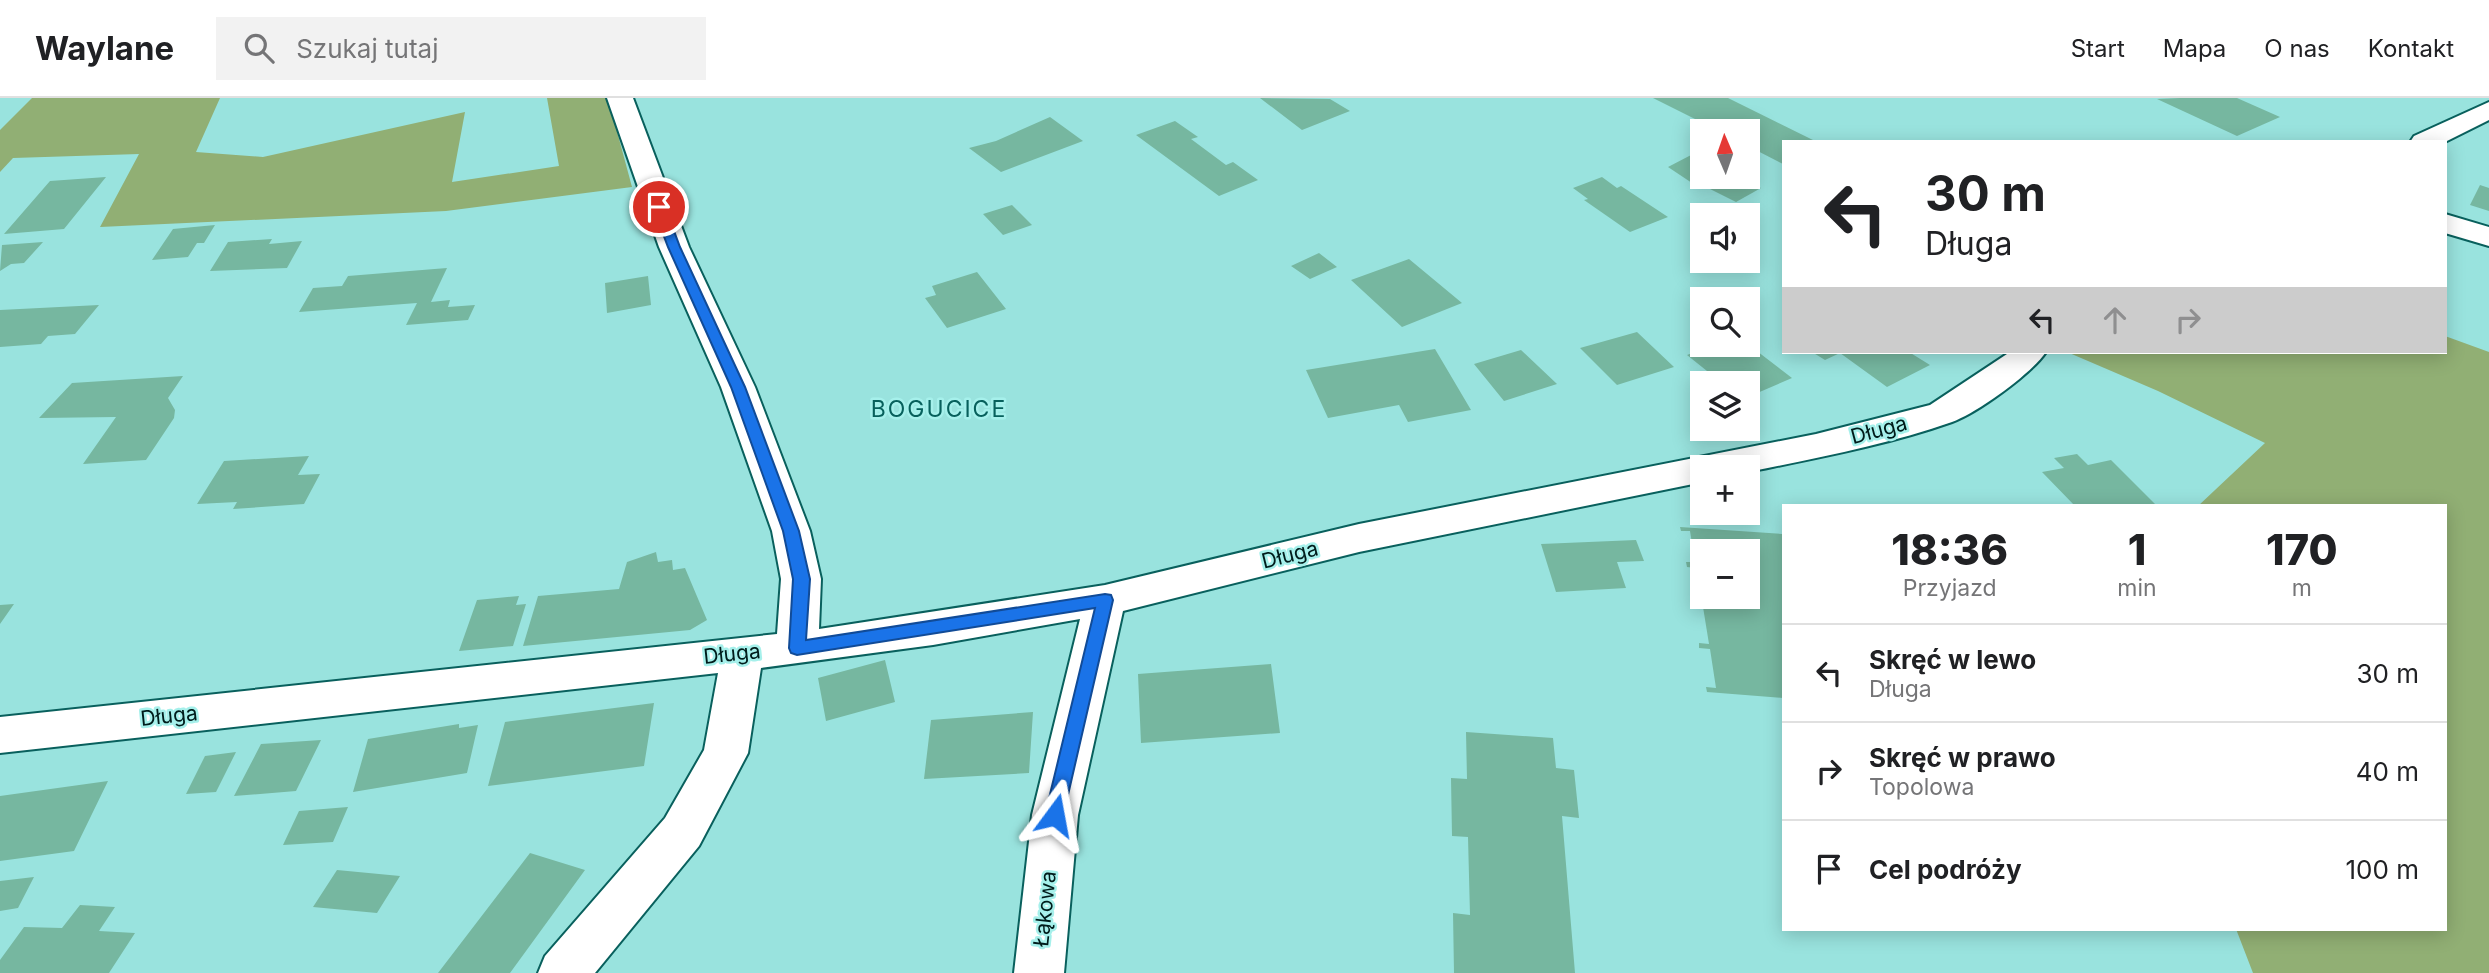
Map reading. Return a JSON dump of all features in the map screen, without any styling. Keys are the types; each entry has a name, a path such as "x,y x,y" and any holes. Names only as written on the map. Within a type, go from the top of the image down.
{"street":[{"path":"620,98 674,247 738,387 791,531 802,579 797,648"},
{"path":"2428,140 2489,110"},
{"path":"2447,224 2489,237"},
{"name":"Długa","path":"1760,457 1816,446 1942,413 2015,368 2027,354"},
{"name":"Długa","path":"0,735 797,648 1105,600 1359,538 1690,472"},
{"name":"Łąkowa","path":"1038,973 1055,815 1105,600"},
{"path":"563,973 682,832 726,753 742,652"}],"green space":[{"path":"32,98 220,98 196,152 263,157 465,112 452,182 559,166 547,98 608,98 632,187 446,211 100,227 139,154 13,158 0,172 0,130"},
{"path":"2447,337 2489,352 2489,973 2253,973 2237,931 2447,931 2447,504 2200,504 2265,443 2158,391 2072,354 2447,354"}],"building":[{"path":"1260,98 1330,99 1350,111 1302,130"},
{"path":"1653,98 1728,98 1813,140 1782,140 1782,163 1760,152 1760,119 1695,119"},
{"path":"2237,98 2280,117 2237,136 2157,99"},
{"path":"1050,117 1083,141 1001,172 969,148 996,141"},
{"path":"1175,121 1198,137 1191,139 1226,165 1233,162 1258,180 1219,196 1136,135"},
{"path":"1690,156 1690,182 1668,167"},
{"path":"106,177 64,229 4,234 50,181"},
{"path":"1602,177 1617,188 1621,186 1668,217 1630,232 1584,200 1588,199 1573,188"},
{"path":"2480,185 2489,188 2489,211 2470,205"},
{"path":"1710,189 1759,189 1736,202"},
{"path":"1012,205 1032,225 1003,235 983,214"},
{"path":"215,225 204,243 197,243 188,257 152,260 173,229"},
{"path":"272,239 269,244 302,241 287,268 210,271 228,242"},
{"path":"43,242 24,263 11,264 0,271 2,245"},
{"path":"1319,253 1337,267 1310,279 1291,266"},
{"path":"1409,259 1462,303 1402,327 1351,280"},
{"path":"447,268 431,302 450,300 448,307 475,305 468,320 406,325 417,303 299,312 313,288 342,286 348,276"},
{"path":"977,272 1006,309 947,328 925,298 936,295 932,286"},
{"path":"648,276 651,305 607,313 605,283"},
{"path":"99,305 75,334 48,336 41,344 0,347 0,310"},
{"path":"1637,332 1674,367 1617,385 1580,348"},
{"path":"1435,349 1471,410 1408,422 1399,405 1328,418 1306,370"},
{"path":"1521,350 1557,384 1504,401 1474,364"},
{"path":"1760,353 1792,378 1760,392 1760,371 1707,371 1687,355 1760,357"},
{"path":"1815,354 1838,354 1825,360"},
{"path":"1841,354 1912,354 1930,365 1887,387"},
{"path":"183,376 168,398 175,410 174,418 146,460 83,464 116,417 39,418 72,383"},
{"path":"2077,454 2088,465 2111,460 2155,504 2073,504 2042,472 2064,468 2054,458"},
{"path":"309,456 298,475 320,474 304,504 233,509 237,502 197,504 224,461"},
{"path":"1680,527 1782,534 1782,698 1707,692 1706,687 1716,688 1710,649 1699,648 1699,643 1709,644 1703,609 1760,609 1760,539 1691,539 1690,531 1681,531"},
{"path":"1636,540 1644,561 1617,562 1626,588 1556,592 1541,544"},
{"path":"656,552 658,562 672,560 673,570 685,568 707,620 690,630 523,646 538,596 619,589 627,562"},
{"path":"519,596 516,605 526,604 513,646 459,651 477,600"},
{"path":"14,604 0,624 0,605"},
{"path":"885,660 895,702 826,721 818,678"},
{"path":"1271,664 1280,733 1141,743 1138,674"},
{"path":"654,703 644,766 488,786 505,722"},
{"path":"1033,712 1029,773 924,779 931,720"},
{"path":"459,724 459,728 478,725 467,773 353,792 368,739"},
{"path":"1466,732 1553,738 1556,768 1574,770 1579,818 1562,816 1575,973 1454,973 1453,913 1470,915 1468,837 1452,836 1451,778 1467,779"},
{"path":"321,740 296,791 234,796 261,744"},
{"path":"236,752 216,792 186,794 205,756"},
{"path":"108,781 74,851 0,861 0,796"},
{"path":"348,807 333,842 283,845 299,811"},
{"path":"530,853 585,870 510,973 438,973"},
{"path":"337,870 400,876 377,913 313,907"},
{"path":"34,877 18,908 0,911 0,881"},
{"path":"80,905 115,907 99,931 135,933 109,973 0,973 0,960 24,927 62,928"}],"district":[{"name":"BOGUCICE","path":"939,409"}],"route":[{"path":"659,207 674,247 738,387 791,531 802,579 797,648 933,629 1105,600 1055,815"}]}
